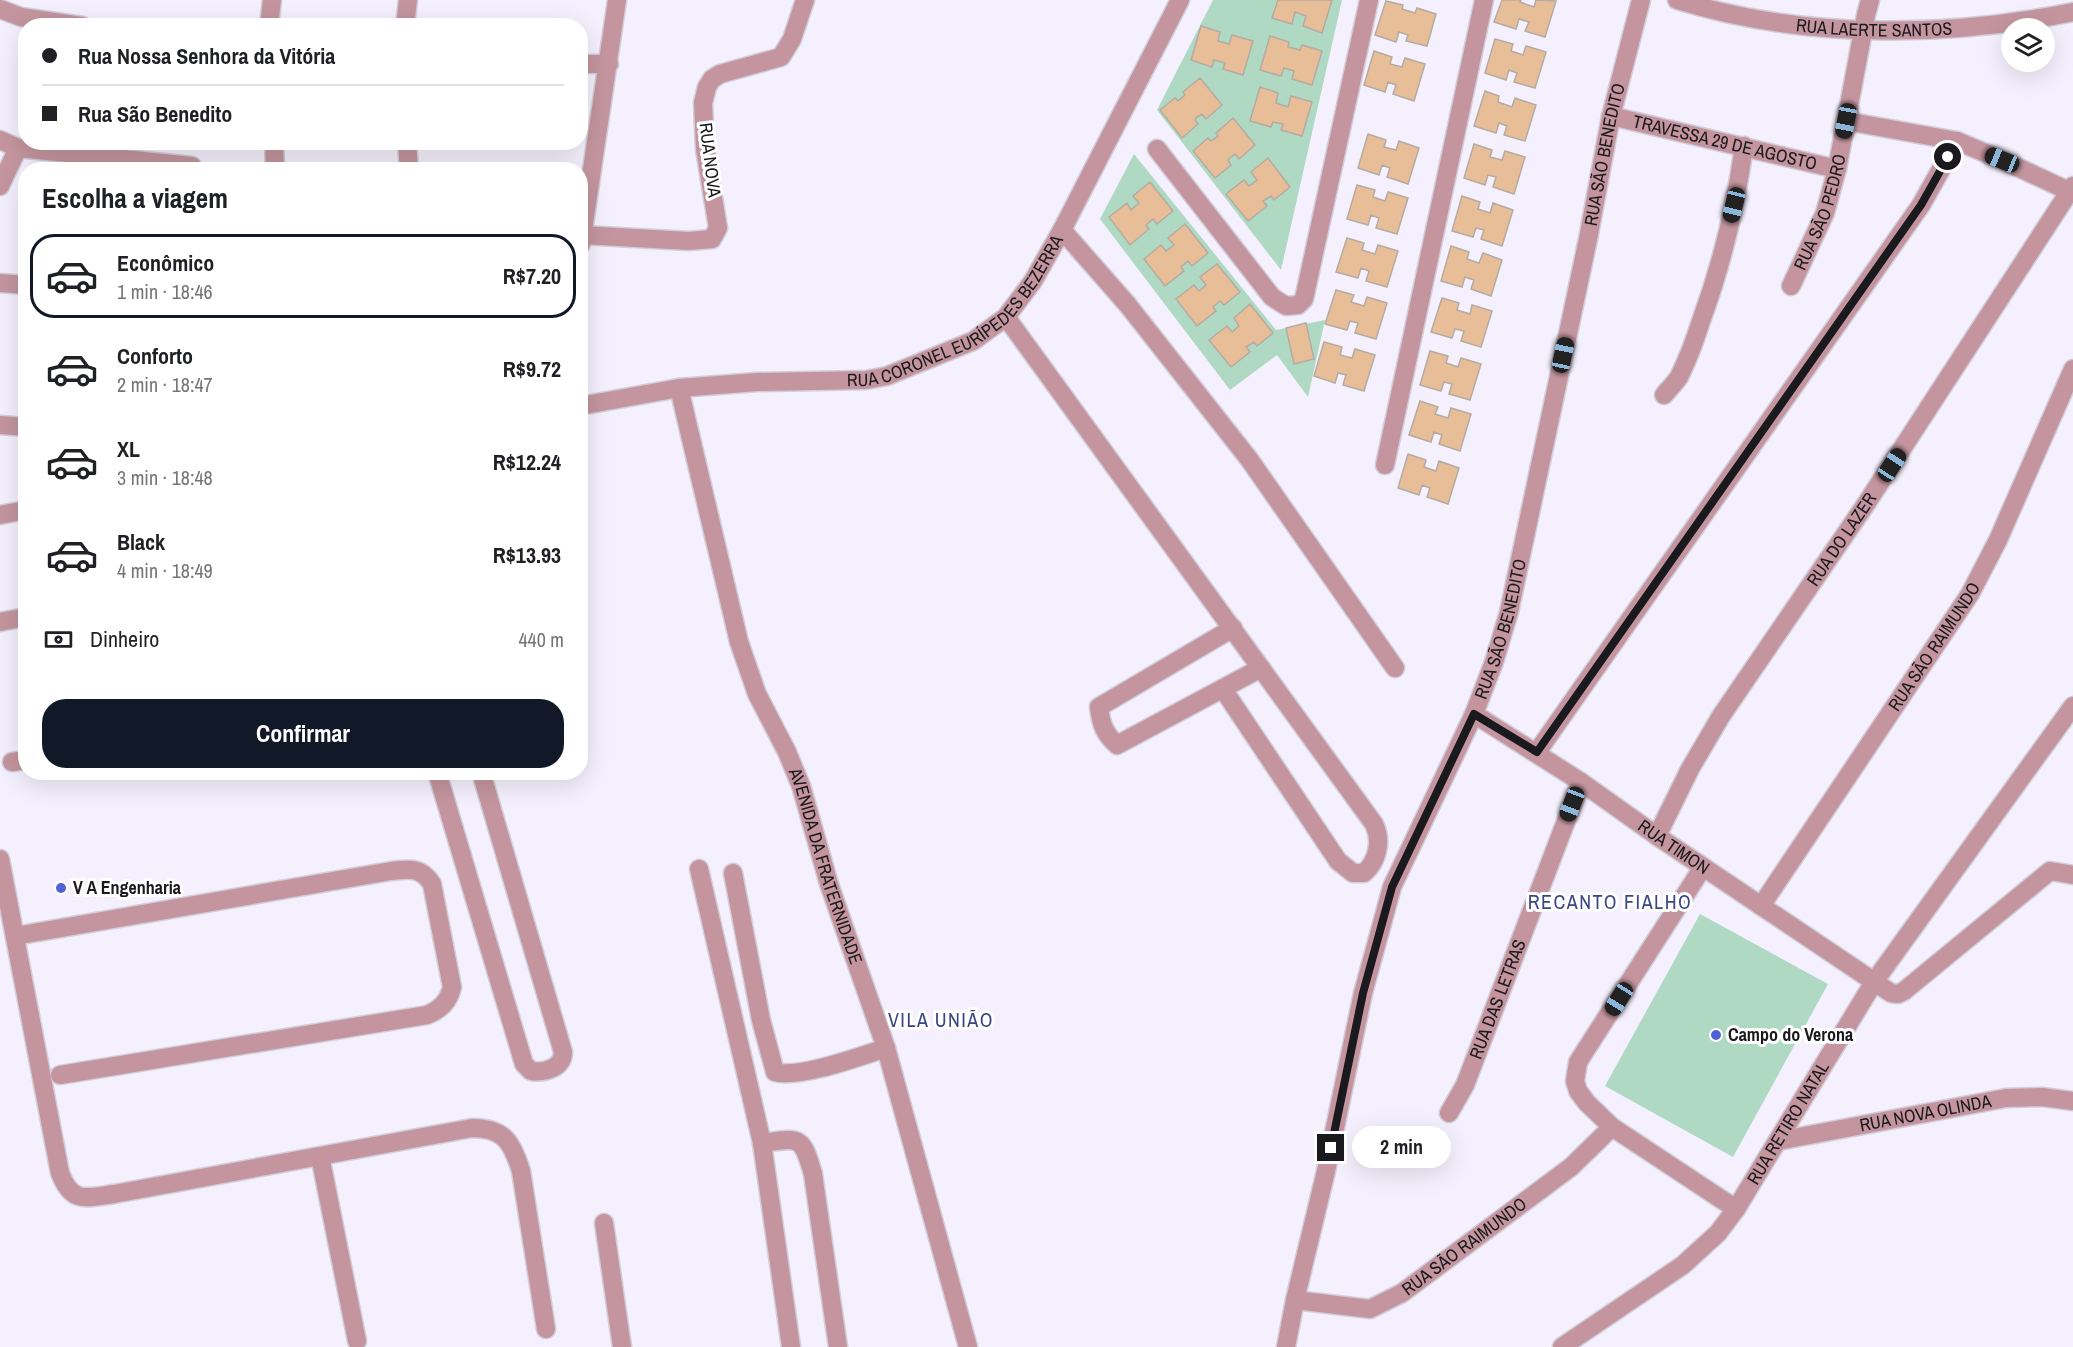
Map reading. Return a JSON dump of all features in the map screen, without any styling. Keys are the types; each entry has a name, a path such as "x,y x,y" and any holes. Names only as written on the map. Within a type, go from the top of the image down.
{"street":[{"path":"270,18 272,0"},
{"path":"406,18 408,0"},
{"path":"588,196 617,0"},
{"name":"RUA NOVA","path":"588,240 690,242 712,238 716,234 718,216 705,149 704,103 707,87 712,79 720,74 781,57 792,39 805,0"},
{"name":"RUA CORONEL EURÍPEDES BEZERRA","path":"588,405 679,388 757,382 850,381 887,376 973,341 996,326 1033,281 1062,230 1180,0"},
{"path":"1157,149 1272,297 1286,306 1298,305 1304,299 1369,0"},
{"path":"1385,465 1484,0"},
{"name":"RUA SÃO BENEDITO","path":"1286,1347 1363,993 1392,887 1474,714 1494,662 1509,612 1586,250 1611,116 1641,0"},
{"name":"RUA LAERTE SANTOS","path":"1677,0 1745,17 1863,30 1968,27 2073,12"},
{"name":"RUA SÃO PEDRO","path":"1791,286 1825,213 1837,169 1870,0"},
{"path":"0,9 28,18"},
{"path":"588,64 609,64"},
{"name":"TRAVESSA 29 DE AGOSTO","path":"1611,116 1837,169"},
{"path":"1846,121 1957,141 2071,190"},
{"path":"0,140 18,148 0,186"},
{"path":"1537,752 1921,205 1957,141"},
{"path":"1664,395 1678,378 1707,307 1739,185 1744,146"},
{"path":"37,150 153,162"},
{"name":"RUA DO LAZER","path":"1657,837 1690,769 1721,716 1866,504 2071,190"},
{"path":"1062,230 1127,304 1249,459 1395,668"},
{"path":"0,283 18,284"},
{"path":"1005,317 1374,824 1378,832 1378,842 1371,867 1364,873 1353,873 1338,861 1223,688"},
{"name":"RUA SÃO RAIMUNDO","path":"1761,906 1970,594 1998,540 2073,369"},
{"name":"AVENIDA DA FRATERNIDADE","path":"679,388 739,642 757,694 787,752 801,786 829,884 886,1048 968,1347"},
{"path":"0,425 18,427"},
{"path":"0,515 18,512"},
{"path":"0,622 18,619"},
{"path":"1233,628 1099,707 1101,723 1106,735 1118,745 1261,668"},
{"name":"RUA RETIRO NATAL","path":"1562,1347 1683,1265 1718,1233 1736,1209 1874,982 2072,710"},
{"name":"RUA TIMON","path":"1474,714 1537,752 1657,837 1891,993 1904,992 2050,871 2073,875"},
{"path":"439,780 524,1064 531,1071 541,1071 557,1067 561,1063 562,1052 484,780"},
{"name":"RUA DAS LETRAS","path":"1449,1113 1465,1085 1581,782"},
{"path":"0,860 60,1173 68,1190 82,1198 114,1194 472,1128 485,1128 498,1132 506,1139 515,1153 521,1171 546,1329"},
{"path":"1703,867 1578,1062 1575,1082 1578,1091 1587,1103 1612,1127 1736,1209"},
{"path":"699,868 762,1143 791,1347"},
{"path":"15,936 391,871 409,869 418,871 427,876 432,884 452,987 445,1003 435,1012 60,1075"},
{"path":"733,873 761,1020 775,1072 784,1075 886,1048"},
{"name":"RUA NOVA OLINDA","path":"1778,1140 2006,1098 2042,1097 2073,1101"},
{"name":"RUA SÃO RAIMUNDO","path":"1295,1300 1370,1309 1384,1303 1402,1293 1571,1167 1612,1127"},
{"path":"762,1143 791,1140 797,1141 806,1149 813,1174 838,1347"},
{"path":"320,1156 357,1341"},
{"path":"604,1223 622,1347"}],"green space":[{"path":"1213,0 1342,0 1281,270 1157,110"},
{"path":"1134,154 1276,330 1325,320 1308,397 1277,355 1230,390 1100,219"},
{"name":"Campo do Verona","path":"1700,914 1828,984 1733,1157 1605,1086"}],"building":[{"path":"1278,0 1332,0 1322,33 1303,26 1306,16 1295,12 1292,24 1272,18"},
{"path":"1502,0 1521,0 1520,2 1534,7 1536,0 1556,1 1545,37 1525,31 1529,22 1519,19 1516,29 1494,22"},
{"path":"1386,1 1403,5 1402,9 1415,13 1417,8 1436,14 1427,46 1406,41 1408,35 1399,32 1396,42 1375,35"},
{"path":"1201,26 1220,32 1218,41 1229,44 1232,35 1253,41 1243,75 1223,69 1225,63 1214,60 1212,67 1191,60"},
{"path":"1270,36 1289,42 1288,47 1300,50 1302,45 1322,51 1312,85 1292,79 1294,71 1284,68 1281,76 1260,70"},
{"path":"1495,39 1513,44 1511,51 1523,55 1526,46 1546,52 1535,88 1514,82 1517,73 1509,70 1506,80 1485,73"},
{"path":"1374,51 1392,57 1390,64 1402,67 1405,58 1425,64 1414,101 1393,94 1396,85 1388,82 1385,92 1364,85"},
{"path":"1200,78 1222,105 1206,119 1202,114 1197,117 1195,120 1198,124 1182,138 1160,110 1175,98 1178,101 1185,95 1183,92"},
{"path":"1260,87 1278,93 1276,103 1288,107 1291,96 1312,102 1302,136 1281,130 1283,124 1273,122 1271,127 1250,121"},
{"path":"1485,91 1499,96 1498,102 1512,107 1515,98 1536,105 1525,141 1504,135 1507,126 1499,123 1496,133 1474,126"},
{"path":"1233,118 1255,145 1239,159 1235,154 1231,157 1228,160 1231,165 1215,178 1193,151 1208,138 1211,141 1218,136 1216,133"},
{"path":"1368,134 1386,140 1384,147 1396,150 1399,141 1419,148 1408,184 1387,177 1390,168 1382,165 1379,175 1358,168"},
{"path":"1474,144 1492,150 1490,157 1502,160 1505,151 1525,157 1514,194 1493,187 1496,177 1488,175 1485,185 1464,178"},
{"path":"1268,158 1290,187 1274,200 1271,196 1263,201 1267,206 1248,221 1226,194 1244,180 1249,186 1257,180 1251,172"},
{"path":"1150,182 1173,211 1157,224 1153,219 1146,225 1149,229 1130,245 1109,217 1127,203 1131,210 1139,203 1133,196"},
{"path":"1357,185 1375,190 1373,197 1385,201 1388,192 1408,198 1397,234 1376,228 1379,218 1371,215 1368,225 1347,219"},
{"path":"1462,196 1480,202 1478,209 1490,213 1493,203 1513,210 1502,246 1481,239 1484,230 1476,228 1473,237 1452,231"},
{"path":"1185,224 1208,253 1192,266 1188,261 1181,267 1184,271 1165,286 1144,259 1161,245 1166,251 1174,245 1168,238"},
{"path":"1347,238 1364,243 1362,250 1375,254 1378,245 1398,251 1387,287 1366,281 1369,271 1361,268 1358,278 1336,272"},
{"path":"1451,246 1469,252 1467,259 1479,263 1483,253 1502,260 1491,296 1471,289 1474,280 1465,277 1462,287 1441,281"},
{"path":"1217,264 1240,292 1224,305 1220,301 1213,307 1216,311 1197,326 1176,299 1194,285 1199,291 1206,285 1200,277"},
{"path":"1336,290 1354,295 1351,302 1364,306 1367,297 1387,303 1376,339 1355,333 1358,323 1350,321 1347,330 1325,324"},
{"path":"1442,298 1459,303 1457,310 1470,314 1472,305 1492,311 1481,347 1461,341 1464,331 1455,329 1452,338 1431,332"},
{"path":"1250,304 1273,333 1257,346 1254,342 1246,347 1250,352 1231,367 1209,340 1227,326 1232,332 1239,326 1234,318"},
{"path":"1306,323 1314,359 1294,364 1286,328"},
{"path":"1324,342 1342,347 1340,355 1352,358 1355,349 1375,355 1364,391 1343,385 1346,375 1338,373 1335,383 1314,376"},
{"path":"1430,351 1448,356 1446,363 1458,367 1461,358 1481,364 1470,400 1449,394 1452,384 1444,382 1441,391 1420,385"},
{"path":"1420,401 1438,407 1435,414 1448,418 1451,408 1471,414 1460,451 1439,444 1442,435 1434,432 1431,442 1409,435"},
{"path":"1408,454 1426,460 1424,467 1436,471 1439,461 1459,468 1448,504 1427,497 1430,488 1422,485 1419,495 1398,488"}],"place":[{"name":"V A Engenharia","path":"61,888"},
{"name":"Campo do Verona","path":"1716,1035"}],"district":[{"name":"RECANTO FIALHO","path":"1610,902"},
{"name":"VILA UNIÃO","path":"941,1020"}],"route":[{"path":"1331,1148 1363,993 1392,887 1474,714 1537,752 1921,205 1948,157"}]}
